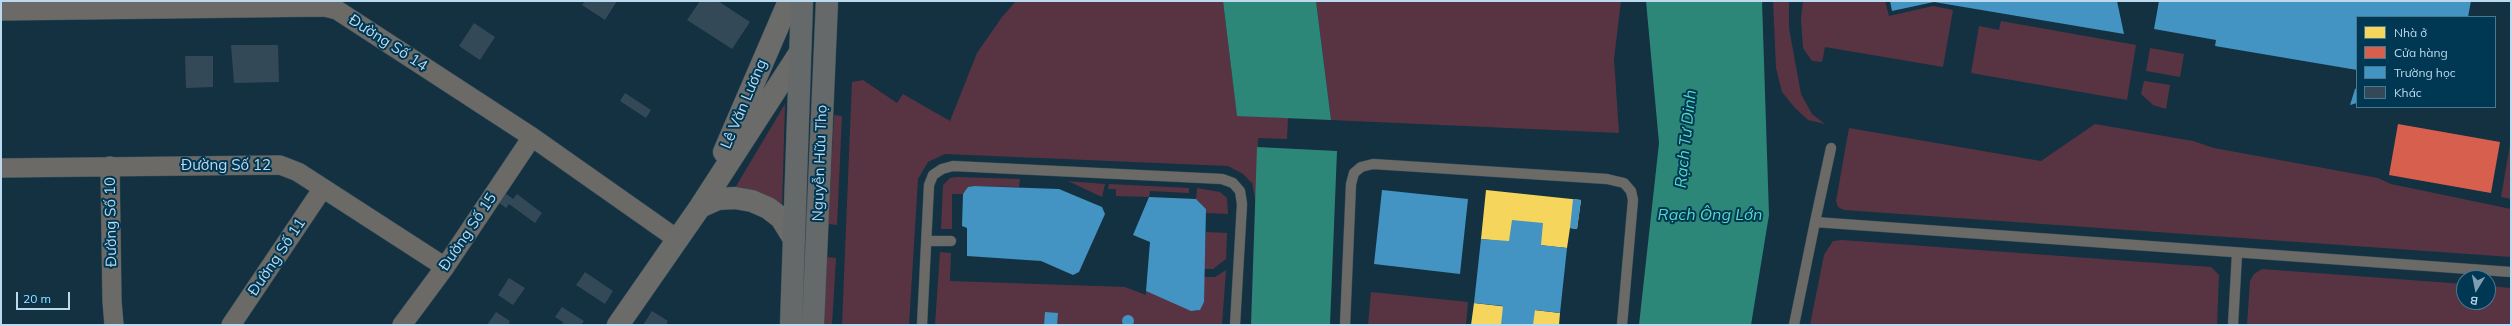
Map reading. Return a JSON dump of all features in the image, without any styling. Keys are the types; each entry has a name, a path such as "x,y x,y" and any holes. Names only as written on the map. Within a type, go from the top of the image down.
{"main road":[{"name":"Nguyễn Hữu Thọ","path":"791,325 802,1"},
{"name":"Nguyễn Hữu Thọ","path":"813,325 831,7"}],"street":[{"name":"Lê Văn Lương","path":"700,207 789,1"},
{"name":"Đường Số 14","path":"1,11 325,7 337,10 532,137 677,239"},
{"name":"Lê Văn Lương","path":"618,325 700,207 799,54"},
{"name":"Đường Số 15","path":"402,325 445,267 532,137"},
{"name":"Đường Số 12","path":"1,168 280,164 298,172 445,267"},
{"name":"Đường Số 10","path":"110,166 112,301 114,325"},
{"name":"Đường Số 11","path":"231,325 323,188"},
{"path":"700,207 718,199 735,198 752,201 768,208 780,218 794,239"}],"lane":[{"path":"1794,325 1831,148"},
{"path":"1345,325 1351,184 1354,173 1361,167 1373,164 1607,179 1624,183 1631,190 1633,200 1622,325"},
{"path":"922,325 929,185 933,175 942,168 953,166 1222,179 1233,182 1240,191 1242,204 1235,325"},
{"path":"1815,222 2238,254 2511,272"},
{"path":"927,241 951,241"},
{"path":"2233,325 2238,254"}],"shaded area":[{"path":"1016,1 1223,1 1237,115 1288,118 1287,139 1258,138 1256,203 1252,183 1243,174 1228,166 945,154 928,162 918,179 909,325 842,325 852,82 863,80 897,103 903,94 950,121 977,53 1002,17"},
{"path":"1316,1 1621,1 1614,59 1619,133 1331,120"},
{"path":"1773,1 1789,1 1789,28 1801,94 1812,114 1825,124 1808,120 1795,108 1782,92 1776,68"},
{"path":"1803,1 1885,1 1889,16 1933,6 1953,10 1943,67 1825,47 1822,62 1812,61 1803,48 1801,18"},
{"path":"2001,21 2136,45 2127,100 1971,73 1979,26 1999,30"},
{"path":"2150,48 2184,54 2180,77 2146,71"},
{"path":"2144,81 2170,85 2166,109 2153,105 2141,94"},
{"path":"785,104 782,208 735,188"},
{"path":"834,115 842,116 837,225 828,224"},
{"path":"2095,124 2193,141 2214,148 2378,178 2391,184 2511,209 2511,257 1844,210 1838,207 1836,201 1849,128 2041,161"},
{"path":"2511,139 2511,199 2501,197"},
{"path":"950,178 1020,179 1019,187 971,186 963,194 952,194 952,229 941,229 943,185"},
{"path":"1068,181 1105,184 1102,197"},
{"path":"1109,184 1189,188 1189,193 1150,191 1149,197 1116,196 1116,189 1108,189"},
{"path":"1197,188 1220,192 1227,198 1228,214 1206,213 1206,209 1196,199"},
{"path":"1206,232 1227,233 1226,259 1213,269 1204,269"},
{"path":"1842,240 2211,267 2219,275 2217,325 1810,325 1824,255 1833,241"},
{"path":"940,252 951,253 950,281 1125,287 1146,295 1146,291 1195,311 1200,309 1204,302 1204,277 1215,277 1226,270 1222,325 935,325"},
{"path":"827,257 836,258 832,325 823,325"},
{"path":"2262,269 2456,283 2456,310 2496,310 2496,287 2511,288 2511,325 2247,325 2250,281 2254,274"},
{"path":"1371,292 1468,302 1466,325 1368,325"}],"water":[{"path":"1223,1 1316,1 1331,120 1237,116"},
{"name":"Rạch Ông Lớn","path":"1646,1 1762,1 1769,215 1751,325 1639,325 1659,143"},
{"path":"1257,147 1337,151 1330,325 1251,325"}],"building: Nhà ở":[{"path":"1486,190 1581,200 1577,229 1570,228 1567,248 1481,239"},
{"path":"1474,303 1560,313 1559,325 1471,325"}],"building: Cửa hàng":[{"path":"2398,124 2500,142 2491,193 2389,175"}],"building: Trường học":[{"path":"1890,1 2117,1 2124,34 1934,2 1892,11"},
{"path":"2159,1 2471,1 2468,16 2356,16 2356,70 2215,46 2216,40 2154,29"},
{"path":"2355,89 2356,103 2350,105"},
{"path":"968,187 1059,189 1102,207 1105,214 1079,272 1073,275 1041,261 967,256 967,228 962,226 963,194"},
{"path":"1382,190 1468,199 1460,274 1374,264"},
{"path":"1149,197 1196,199 1206,209 1204,302 1200,310 1191,311 1146,291 1150,242 1133,235"},
{"path":"1573,199 1581,200 1577,229 1570,228"},
{"path":"1512,220 1543,223 1541,245 1567,248 1560,313 1535,310 1533,325 1501,325 1503,306 1474,303 1481,239 1509,241"},
{"path":"1045,312 1058,313 1057,325 1044,325"},
{"path":"1128,315 1132,317 1134,321 1132,325 1128,327 1124,325 1122,321 1124,317"}],"building: Khác":[{"path":"585,1 617,1 605,20 582,5"},
{"path":"700,1 718,1 750,22 732,49 687,20"},
{"path":"474,23 495,37 480,60 459,46"},
{"path":"231,45 278,45 279,82 234,83"},
{"path":"185,56 213,56 213,87 186,88"},
{"path":"625,93 651,110 646,118 620,101"},
{"path":"505,193 513,199 517,194 542,213 535,223 509,204 506,208 498,202"},
{"path":"585,272 613,291 605,304 576,285"},
{"path":"509,278 525,288 513,305 498,295"},
{"path":"562,307 584,321 581,325 562,325 563,322 555,317"},
{"path":"652,311 668,321 666,325 643,325"},
{"path":"496,312 510,321 508,325 487,325"}],"water label":[{"name":"Rạch Tư Dinh","path":"1686,139"}]}
